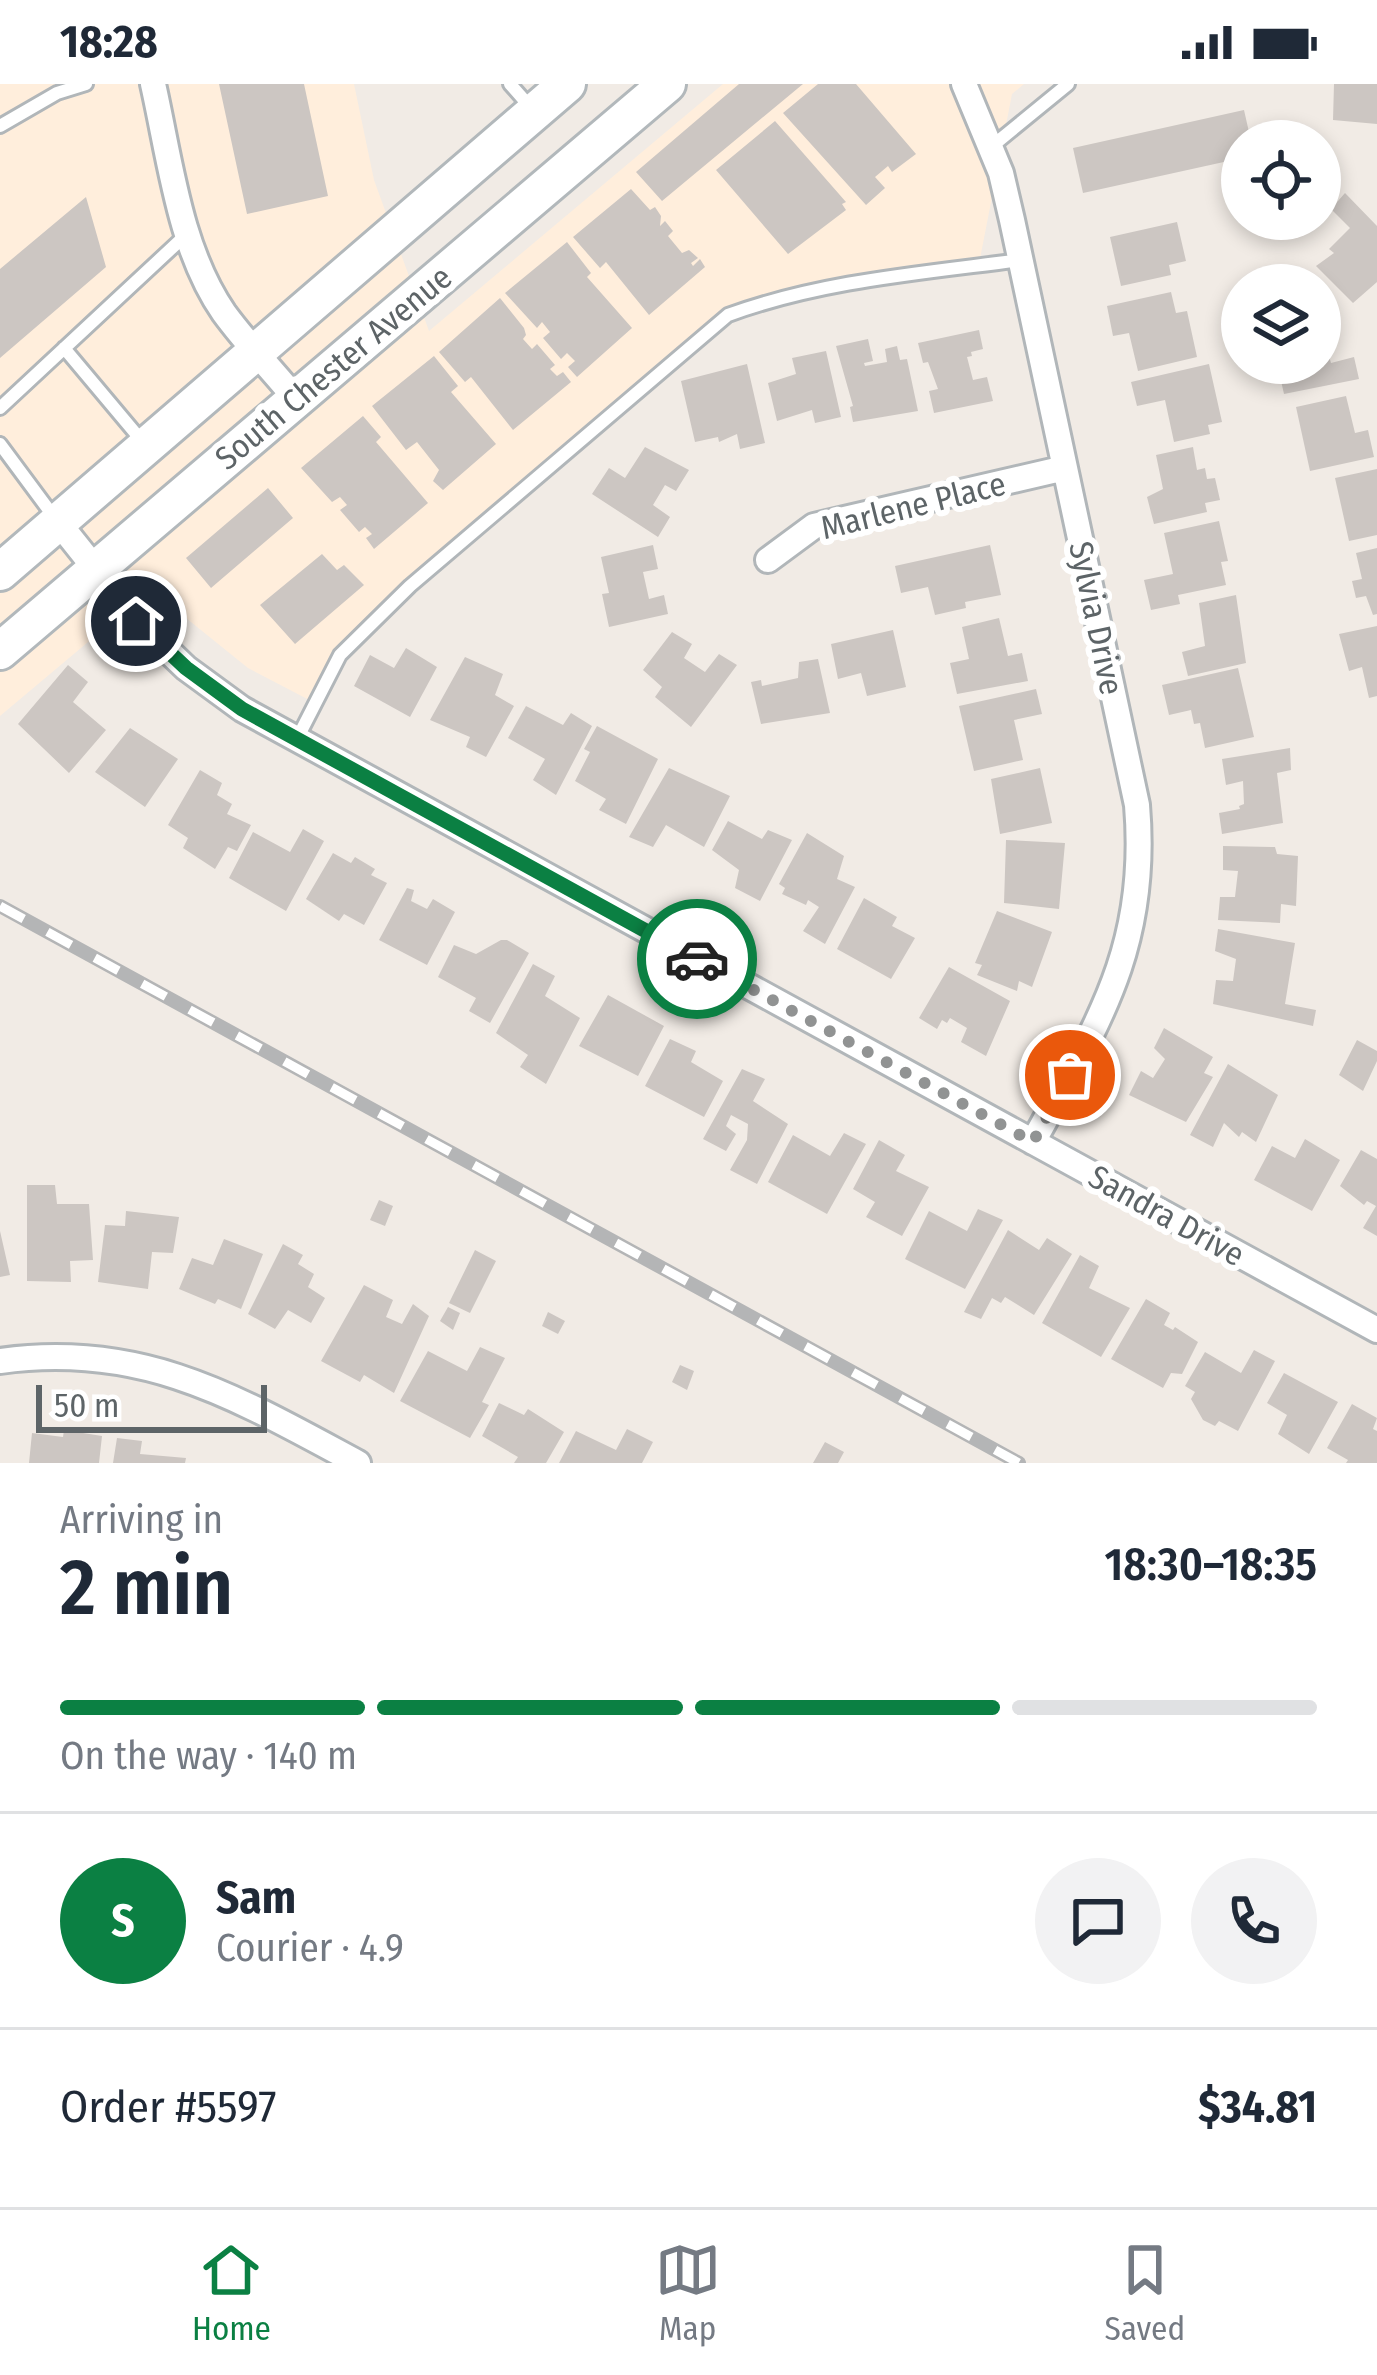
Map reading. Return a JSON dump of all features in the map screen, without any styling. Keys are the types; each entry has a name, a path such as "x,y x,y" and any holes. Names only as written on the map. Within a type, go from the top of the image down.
{"main road":[{"name":"South Chester Avenue","path":"0,572 257,352 521,97 567,84"},
{"name":"South Chester Avenue","path":"0,651 667,84"}],"street":[{"path":"154,84 188,232 223,310 296,398"},
{"name":"Sylvia Drive","path":"964,84 991,147 1021,260 1137,805 1140,848 1137,909 1124,963 1106,1008 1033,1142"},
{"name":"Marlene Place","path":"768,560 814,526 1065,468"},
{"name":"Sandra Drive","path":"58,522 136,621 186,668 242,709 1377,1330"},
{"path":"0,1361 74,1357 133,1364 190,1378 244,1401 358,1463"}],"lane":[{"path":"0,126 57,93 86,84"},
{"path":"991,147 1067,84"},
{"path":"0,408 188,232"},
{"path":"296,740 340,655 368,627 728,315 774,298 816,290 1021,260"},
{"path":"64,348 147,446"},
{"path":"0,444 58,522"}],"shaded area":[{"path":"0,84 354,84 374,180 429,331 723,84 1024,84 1012,94 979,264 734,316 351,642 315,703 248,668 181,614 125,611 0,716"}],"building":[{"path":"219,84 304,84 328,196 247,214"},
{"path":"739,84 803,84 662,201 636,172"},
{"path":"818,84 856,84 916,154 892,172 888,166 875,177 885,188 866,205 783,113"},
{"path":"1334,84 1377,84 1377,124 1333,120"},
{"path":"1244,110 1246,120 1221,120 1221,163 1083,193 1073,148"},
{"path":"775,121 846,202 842,204 846,210 788,254 716,170"},
{"path":"631,189 650,210 655,207 660,226 665,221 673,231 668,236 682,253 689,250 698,258 693,266 700,259 705,267 649,315 606,262 600,268 573,237"},
{"path":"1345,193 1377,226 1377,282 1353,303 1341,291 1341,264 1319,264 1334,253 1329,249 1350,228 1341,219"},
{"path":"86,197 106,267 0,358 0,269"},
{"path":"1177,222 1186,261 1169,265 1171,275 1121,286 1110,237"},
{"path":"567,242 591,273 587,277 632,328 577,377 568,367 575,361 567,353 561,359 543,338 550,332 542,322 537,328 505,293"},
{"path":"1171,292 1176,313 1187,311 1197,357 1138,371 1129,333 1113,336 1107,306"},
{"path":"500,298 524,328 523,339 532,349 537,344 555,365 550,369 557,376 563,372 571,382 513,430 471,377 465,382 439,352"},
{"path":"979,330 983,349 967,357 973,380 987,377 993,401 934,413 929,391 938,389 918,343"},
{"path":"868,339 873,361 865,366 887,362 885,349 897,346 900,360 907,359 918,411 853,422 836,346"},
{"path":"826,351 841,417 815,423 812,410 777,421 768,383 796,374 792,358"},
{"path":"434,356 458,386 451,392 496,444 443,490 433,481 439,470 417,442 406,450 372,406"},
{"path":"1354,357 1359,379 1341,383 1341,360"},
{"path":"747,364 765,443 740,449 737,434 719,442 718,437 695,442 681,381"},
{"path":"1209,364 1222,422 1208,425 1210,434 1174,442 1165,400 1137,406 1131,382"},
{"path":"1282,384 1334,384 1284,394"},
{"path":"1346,396 1355,433 1368,430 1374,457 1310,471 1296,407"},
{"path":"363,416 381,437 376,442 428,503 374,549 366,538 372,534 365,527 359,532 340,510 347,505 340,497 332,502 301,468"},
{"path":"645,447 689,470 676,491 665,485 653,505 670,517 658,537 592,494 609,468 625,478"},
{"path":"1193,447 1197,470 1205,468 1207,479 1215,478 1220,500 1205,503 1207,512 1154,524 1147,497 1163,489 1156,455"},
{"path":"1377,469 1377,535 1349,541 1335,478"},
{"path":"268,488 293,518 211,588 186,558"},
{"path":"1219,521 1228,561 1221,562 1226,585 1178,595 1180,604 1151,610 1144,580 1173,574 1164,533"},
{"path":"653,545 658,569 643,572 649,599 664,595 668,614 609,627 602,594 609,593 601,557"},
{"path":"990,545 1001,595 965,602 966,608 935,615 928,587 901,593 895,566"},
{"path":"1377,548 1377,614 1373,615 1366,596 1356,598 1352,581 1362,579 1356,553"},
{"path":"322,554 337,570 344,565 364,585 295,644 260,605"},
{"path":"1236,595 1246,663 1188,676 1182,652 1205,646 1199,603"},
{"path":"999,618 1008,656 1022,653 1028,681 957,694 950,663 969,659 962,627"},
{"path":"1377,626 1377,696 1369,698 1362,667 1349,671 1339,634"},
{"path":"893,630 906,687 867,696 861,673 838,679 831,644"},
{"path":"672,632 692,644 684,658 705,672 719,654 737,665 691,727 655,697 662,687 643,670"},
{"path":"406,648 437,667 410,717 354,686 370,655 394,668"},
{"path":"465,657 503,674 495,695 514,706 486,757 466,747 470,737 430,720"},
{"path":"818,659 830,713 761,724 751,682 761,680 762,686 798,678 799,662"},
{"path":"68,665 88,682 73,702 106,730 69,773 18,724"},
{"path":"1238,668 1254,737 1205,748 1200,723 1194,724 1191,710 1169,715 1162,685"},
{"path":"1036,689 1042,714 1014,720 1023,760 974,771 959,706"},
{"path":"526,706 563,725 571,713 592,726 556,795 533,780 545,759 508,738"},
{"path":"597,726 658,759 626,824 599,810 606,799 575,781"},
{"path":"130,728 178,759 145,807 95,772"},
{"path":"1290,748 1291,770 1277,773 1283,823 1222,834 1219,813 1244,804 1243,781 1226,785 1222,759"},
{"path":"669,768 730,796 704,847 666,825 653,847 629,837"},
{"path":"1040,768 1052,823 1000,834 991,779"},
{"path":"200,770 222,783 217,795 232,804 227,814 251,825 237,851 228,847 215,869 183,848 188,838 168,825"},
{"path":"728,821 762,839 768,830 792,840 760,901 735,888 739,870 712,850"},
{"path":"303,829 324,841 286,911 229,878 253,832 290,852"},
{"path":"807,833 844,856 837,879 855,887 825,944 803,931 819,907 782,894 785,888 779,884"},
{"path":"1006,840 1065,843 1059,909 1004,903"},
{"path":"1223,846 1275,847 1277,854 1298,856 1296,906 1281,904 1280,923 1218,920 1220,897 1235,897 1238,871 1223,870"},
{"path":"333,853 351,863 355,857 375,869 371,875 387,883 364,925 344,914 339,921 306,899"},
{"path":"407,888 414,890 411,901 427,909 433,899 455,912 427,965 379,940"},
{"path":"864,898 897,917 892,926 915,938 891,979 837,949"},
{"path":"997,911 1052,932 1032,987 1019,981 1017,991 977,975 982,965 975,963"},
{"path":"1218,929 1295,943 1285,1004 1316,1010 1313,1026 1213,1004 1216,980 1233,981 1236,959 1215,951"},
{"path":"501,940 529,953 490,1023 469,1011 476,998 438,977 454,945 476,954"},
{"path":"533,964 555,976 545,996 580,1018 546,1084 520,1067 528,1055 496,1033"},
{"path":"949,967 1010,1001 986,1056 961,1042 967,1028 950,1018 947,1023 942,1020 937,1029 919,1018"},
{"path":"608,995 664,1026 638,1076 579,1046"},
{"path":"1164,1028 1213,1057 1204,1073 1213,1077 1186,1122 1129,1095 1141,1071 1153,1078 1165,1059 1154,1048"},
{"path":"670,1039 696,1051 691,1062 723,1081 704,1117 645,1086"},
{"path":"1357,1040 1377,1051 1363,1091 1339,1075"},
{"path":"1228,1064 1278,1095 1256,1142 1242,1132 1239,1137 1224,1123 1213,1147 1190,1135"},
{"path":"742,1069 765,1079 753,1101 788,1124 757,1184 730,1170 747,1140 748,1124 731,1115 726,1126 736,1134 726,1151 703,1139"},
{"path":"844,1133 866,1144 827,1214 768,1182 793,1135 830,1156"},
{"path":"1305,1139 1340,1160 1312,1211 1254,1180 1272,1146 1295,1158"},
{"path":"879,1140 905,1155 896,1171 929,1187 902,1236 866,1217 875,1202 853,1189"},
{"path":"1361,1150 1377,1159 1377,1236 1363,1228 1376,1206 1367,1201 1364,1205 1340,1186"},
{"path":"27,1185 55,1185 57,1204 89,1204 93,1260 70,1261 71,1282 27,1281"},
{"path":"379,1200 393,1206 385,1226 370,1220"},
{"path":"978,1209 1003,1220 965,1289 905,1259 929,1211 967,1231"},
{"path":"126,1211 179,1217 173,1253 152,1252 148,1289 98,1282 105,1225 125,1226"},
{"path":"1008,1230 1039,1250 1047,1238 1072,1254 1034,1315 1005,1297 1001,1303 992,1298 981,1319 964,1312"},
{"path":"0,1231 10,1275 0,1277"},
{"path":"224,1239 263,1254 241,1309 179,1289 192,1258 213,1265"},
{"path":"283,1244 303,1255 298,1264 314,1274 308,1287 325,1298 311,1323 288,1310 275,1329 248,1314"},
{"path":"475,1250 496,1261 470,1313 449,1303"},
{"path":"1080,1255 1099,1266 1089,1288 1130,1308 1101,1357 1042,1323"},
{"path":"364,1285 393,1300 386,1317 402,1324 413,1304 429,1316 394,1393 364,1375 360,1382 321,1361"},
{"path":"1146,1299 1170,1313 1164,1325 1198,1342 1182,1374 1171,1373 1163,1388 1111,1359"},
{"path":"448,1307 460,1313 453,1330 440,1321"},
{"path":"548,1312 565,1321 558,1334 542,1326"},
{"path":"480,1347 505,1358 482,1402 489,1405 470,1438 400,1401 428,1351 467,1371"},
{"path":"1254,1350 1275,1361 1238,1431 1219,1421 1215,1426 1203,1420 1191,1399 1195,1392 1185,1386 1205,1352 1241,1373"},
{"path":"680,1365 694,1371 687,1390 672,1382"},
{"path":"1284,1373 1338,1402 1309,1454 1278,1434 1287,1415 1267,1403"},
{"path":"499,1403 524,1415 528,1409 564,1432 546,1463 514,1463 518,1457 482,1436"},
{"path":"1352,1404 1377,1418 1373,1429 1377,1431 1377,1463 1346,1463 1327,1448"},
{"path":"627,1429 653,1442 642,1463 559,1463 576,1431 616,1450"},
{"path":"64,1430 102,1436 99,1463 29,1463 32,1433 63,1437"},
{"path":"117,1438 142,1441 140,1454 186,1458 185,1463 113,1463"},
{"path":"825,1442 844,1452 838,1463 813,1463"}],"railway":[{"path":"0,906 1019,1463"}],"way so far":[{"path":"697,959 1033,1142 1070,1075"}],"route":[{"path":"136,621 186,668 242,709 697,959"}]}
